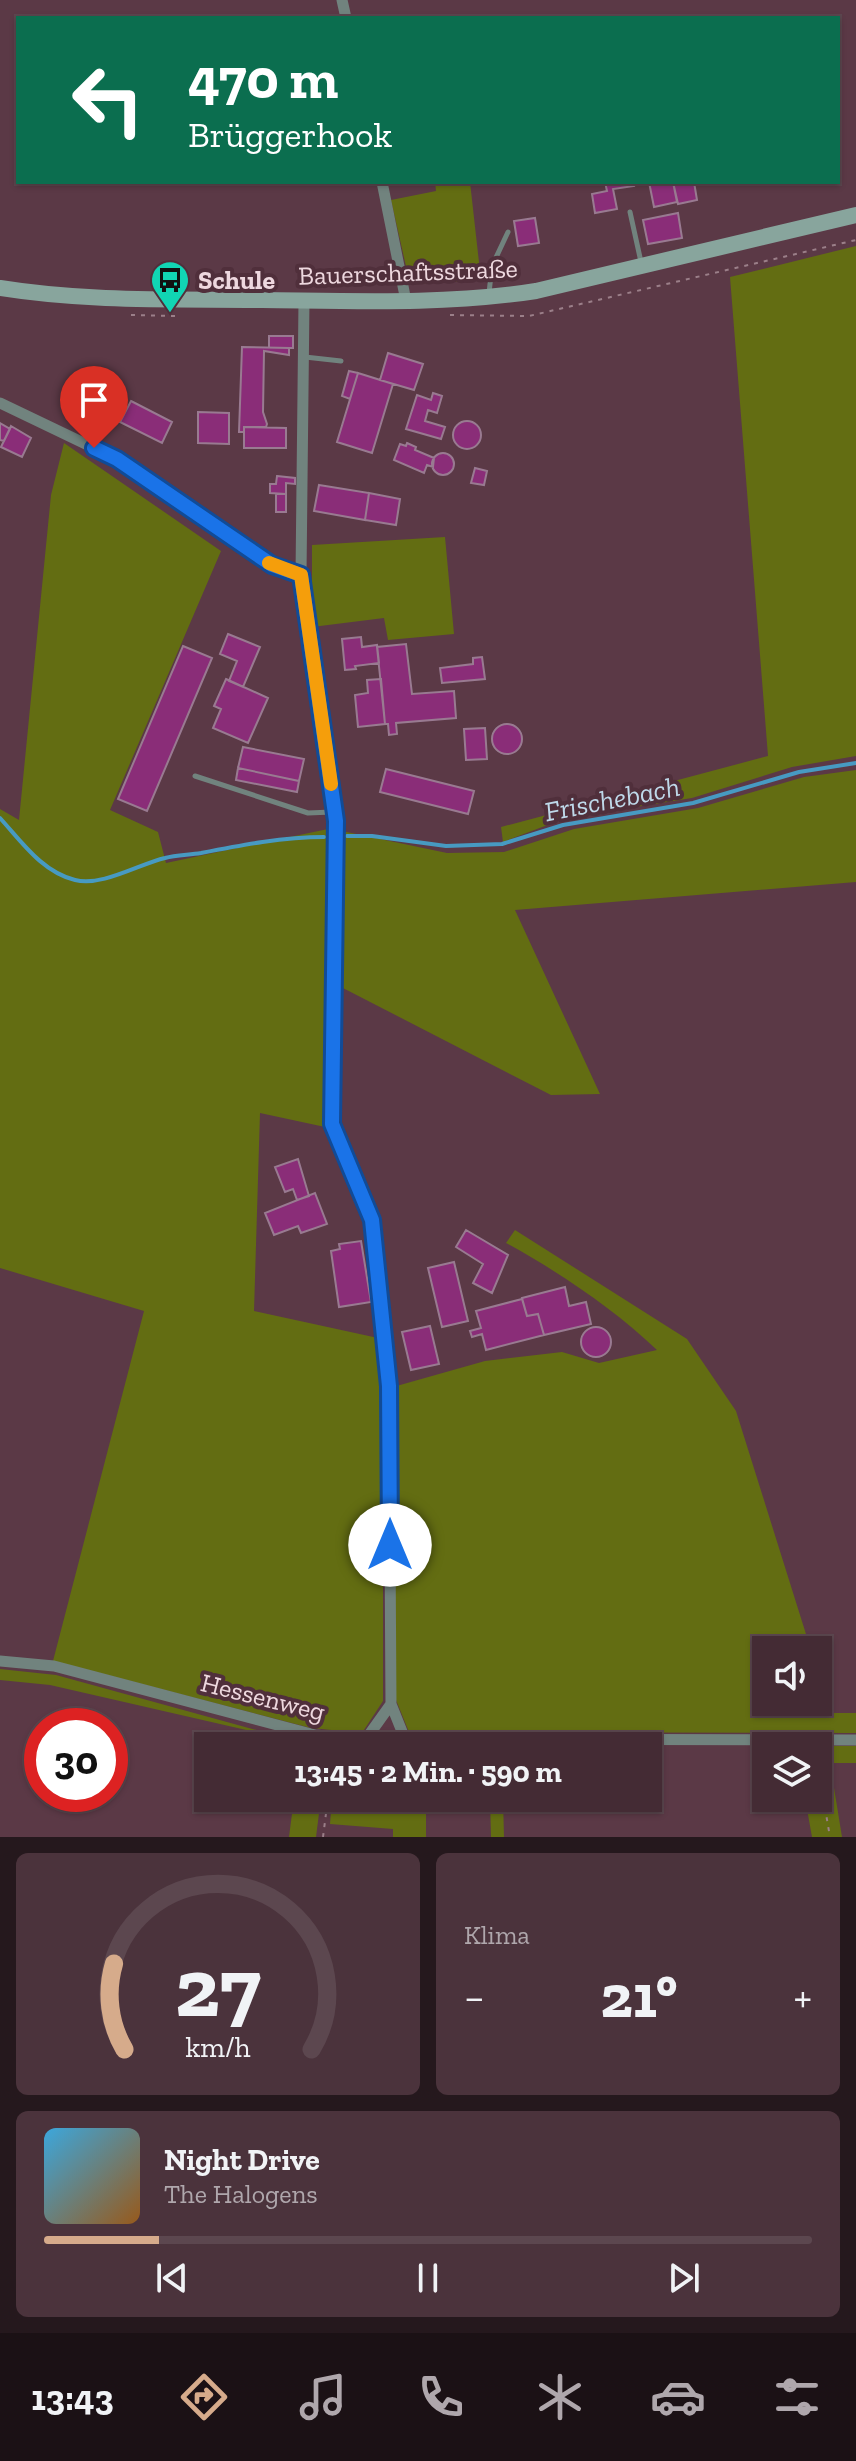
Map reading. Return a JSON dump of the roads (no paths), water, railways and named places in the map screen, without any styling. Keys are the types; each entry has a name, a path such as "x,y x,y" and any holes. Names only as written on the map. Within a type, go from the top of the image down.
{"street":[{"path":"382,184 406,301"},
{"name":"Bauerschaftsstraße","path":"0,288 153,299 406,301 489,298 536,291 856,215"},
{"path":"304,300 301,575 335,812 332,1124 372,1220 389,1386 391,1704 402,1732"},
{"path":"0,403 117,459 272,565 301,575"},
{"name":"Hessenweg","path":"0,1661 54,1666 304,1732"},
{"path":"371,1732 391,1704"},
{"name":"Hessenweg","path":"662,1740 856,1740"}],"lane":[{"path":"630,212 643,266"},
{"path":"489,298 492,266 508,232"},
{"path":"304,357 341,361"},
{"path":"195,776 308,813 335,812"}],"waterway":[{"name":"Frischebach","path":"347,836 372,836 446,846 502,844 563,825 693,803 799,772 856,763"},
{"path":"0,818 42,863 63,876 86,881 108,878 169,857 247,844 324,837"}],"place":[{"name":"Schule","path":"170,314"}]}
